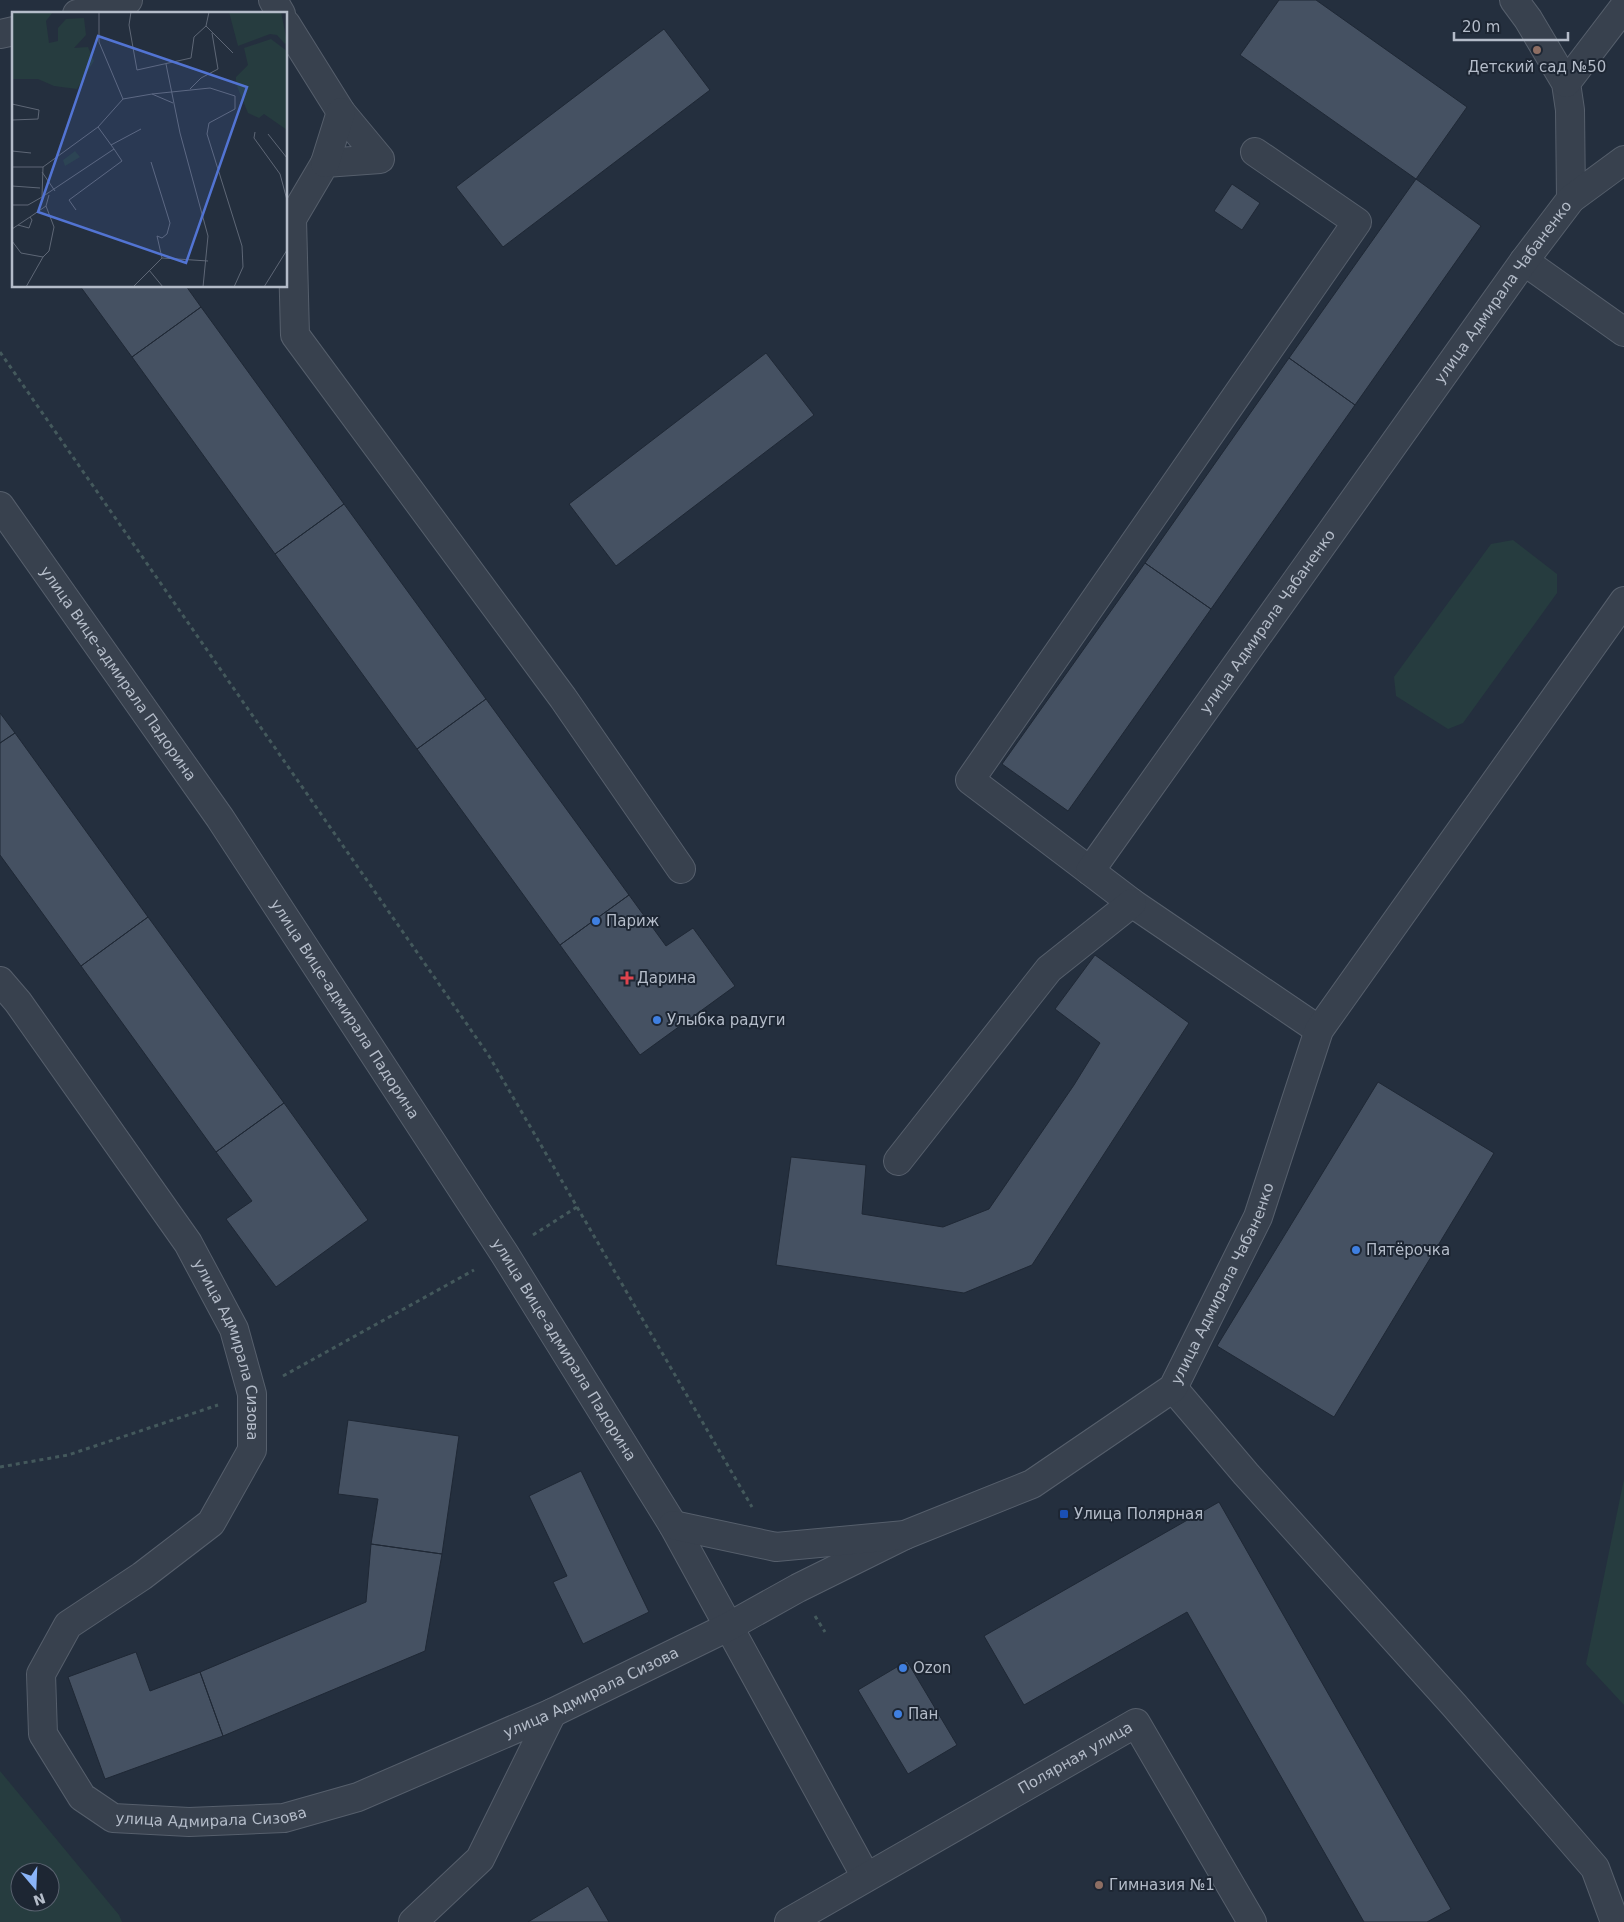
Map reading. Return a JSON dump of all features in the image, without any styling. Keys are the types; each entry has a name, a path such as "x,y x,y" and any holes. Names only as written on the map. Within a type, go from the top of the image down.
{"street":[{"path":"84,12 128,0"},
{"path":"273,0 279,12"},
{"path":"1514,0 1528,19 1566,83 1570,110 1571,199"},
{"path":"1566,83 1624,7"},
{"path":"288,27 341,112 380,159 325,163"},
{"path":"341,112 325,163 292,219 295,335 563,698 681,870"},
{"path":"1256,152 1357,222 970,780 1132,903 1319,1030"},
{"name":"улица Адмирала Чабаненко","path":"1090,871 1524,261 1571,199 1624,160"},
{"path":"1524,261 1624,332"},
{"name":"улица Вице-адмирала Падорина","path":"0,506 220,818 504,1253 673,1525"},
{"name":"улица Адмирала Чабаненко","path":"728,1627 798,1588 904,1535 1032,1484 1173,1388 1258,1217 1319,1030 1624,601"},
{"path":"898,1161 1049,969 1132,903"},
{"name":"улица Адмирала Сизова","path":"0,981 18,1002 188,1243 234,1329 252,1394 252,1450 211,1523 142,1576 68,1625 41,1674 44,1734 82,1797 113,1818 189,1822 284,1818 358,1797 552,1713 728,1627"},
{"path":"1173,1388 1246,1474 1454,1705 1595,1868 1615,1922"},
{"path":"673,1525 866,1877"},
{"name":"улица Адмирала Чабаненко","path":"673,1525 776,1547 904,1535"},
{"path":"414,1922 480,1859 552,1713"},
{"name":"Полярная улица","path":"790,1922 1136,1723 1252,1922"}],"path":[{"path":"0,352 489,1056 776,1547"},
{"path":"0,1467 68,1455 252,1394 504,1253 577,1207"},
{"path":"798,1588 825,1632"}],"green space":[{"path":"1513,540 1557,574 1557,593 1463,723 1448,729 1396,696 1394,677 1491,544"},
{"path":"1624,1479 1624,1705 1586,1664"},
{"path":"0,1771 119,1915 122,1922 0,1922"}],"building":[{"path":"1279,0 1316,0 1467,107 1416,179 1240,55"},
{"path":"664,29 710,90 503,247 456,187"},
{"path":"1416,179 1481,226 1355,405 1289,358"},
{"path":"1232,184 1260,203 1242,230 1214,211"},
{"path":"81,288 187,288 201,307 132,357"},
{"path":"201,307 344,504 275,554 132,357"},
{"path":"766,353 814,415 616,566 569,504"},
{"path":"1289,358 1355,405 1211,609 1145,563"},
{"path":"344,504 486,699 417,749 275,554"},
{"path":"1145,563 1211,609 1068,811 1002,764"},
{"path":"486,699 629,895 560,945 417,749"},
{"path":"0,713 15,733 0,743"},
{"path":"15,733 148,917 81,966 0,855 0,743"},
{"path":"629,895 666,946 693,928 735,986 640,1055 560,945"},
{"path":"148,917 284,1103 216,1152 81,966"},
{"path":"1095,955 1189,1023 1032,1265 964,1293 776,1265 791,1157 866,1165 862,1214 943,1227 989,1209 1074,1085 1100,1043 1055,1009"},
{"name":"Пятёрочка","path":"1378,1082 1494,1153 1334,1417 1217,1346"},
{"path":"284,1103 368,1220 276,1287 226,1219 252,1201 216,1152"},
{"path":"348,1420 459,1436 442,1554 371,1544 378,1499 338,1494"},
{"path":"581,1471 649,1612 583,1644 553,1582 567,1576 529,1496"},
{"path":"1219,1502 1451,1909 1427,1922 1364,1922 1187,1612 1024,1705 984,1636"},
{"path":"371,1544 442,1554 425,1651 223,1736 200,1672 366,1602"},
{"path":"136,1652 150,1691 200,1672 223,1736 105,1779 68,1677"},
{"path":"907,1661 957,1745 908,1774 858,1690"},
{"path":"588,1886 609,1922 528,1922"}],"place":[{"name":"Детский сад №50","path":"1537,50"},
{"name":"Париж","path":"596,921"},
{"name":"Дарина","path":"627,978"},
{"name":"Улыбка радуги","path":"657,1020"},
{"name":"Пятёрочка","path":"1356,1250"},
{"name":"Улица Полярная","path":"1064,1514"},
{"name":"Ozon","path":"903,1668"},
{"name":"Пан","path":"898,1714"},
{"name":"Гимназия №1","path":"1099,1885"}]}
